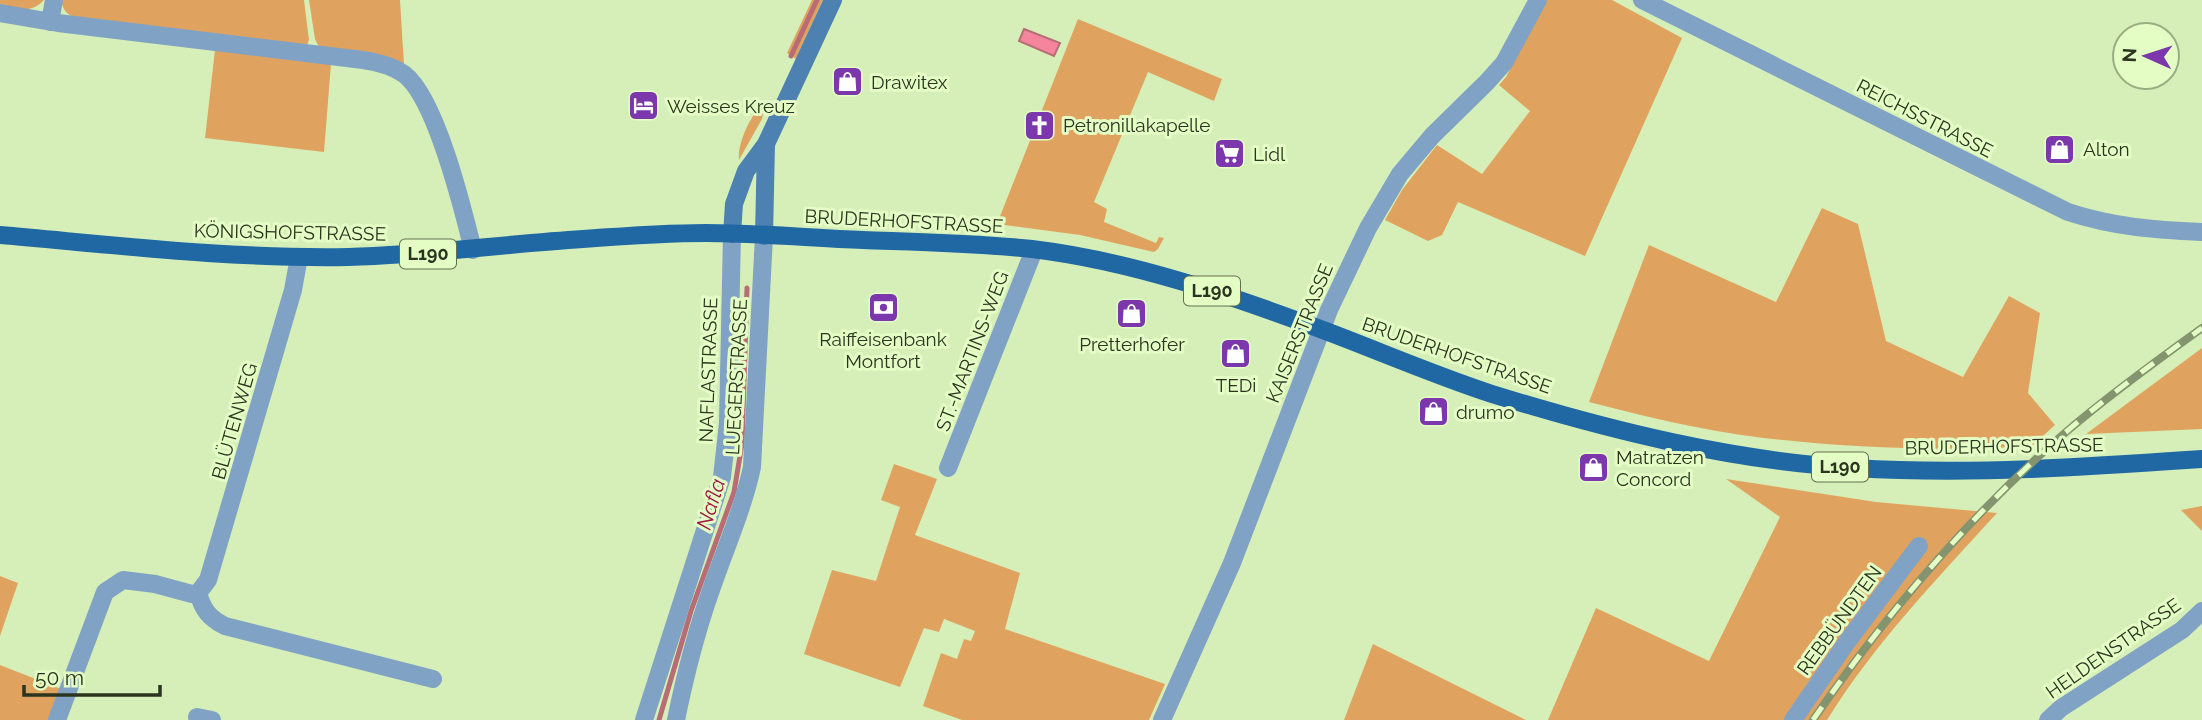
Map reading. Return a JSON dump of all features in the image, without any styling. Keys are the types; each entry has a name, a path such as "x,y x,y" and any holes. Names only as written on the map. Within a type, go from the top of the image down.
{"main road":[{"name":"NAFLASTRASSE","path":"748,235 734,204 746,171 766,144 833,0"},
{"name":"NAFLASTRASSE","path":"748,235 766,144"},
{"name":"KÖNIGSHOFSTRASSE","path":"0,235 299,257 409,255 581,239 748,235"},
{"name":"BRUDERHOFSTRASSE","path":"748,235 956,243 1090,258 1198,286 1487,392 1536,407 1652,437 1787,461 1854,468 2043,470 2202,459"}],"street":[{"path":"50,22 54,0"},
{"name":"KAISERSTRASSE","path":"1162,720 1233,563 1321,329 1368,229 1400,174 1432,136 1504,63 1538,0"},
{"name":"REICHSSTRASSE","path":"1642,0 2068,212 2100,222 2142,229 2202,232"},
{"path":"0,13 50,22 363,60 394,68 416,86 431,113 473,250"},
{"name":"NAFLASTRASSE","path":"643,720 722,477 748,235"},
{"name":"LUEGERSTRASSE","path":"676,720 685,673 702,616 746,493 752,467 748,235"},
{"name":"ST.-MARTINS-WEG","path":"948,468 1034,250"},
{"name":"BLÜTENWEG","path":"198,593 208,580 223,532 293,289 299,257"},
{"name":"REBBÜNDTEN","path":"1793,720 1919,546"},
{"path":"57,720 105,592 123,580 155,584 183,593 198,593 211,620 225,626 433,679"},
{"name":"HELDENSTRASSE","path":"2048,720 2061,708 2182,630 2202,611"}],"shaded area":[{"path":"0,0 44,0 34,7 24,9 0,6"},
{"path":"61,0 304,0 309,40 307,45 76,18 65,11"},
{"path":"309,0 400,0 404,65 319,47 315,39"},
{"path":"812,0 823,0 796,59 787,53"},
{"path":"1547,0 1612,0 1682,38 1585,256 1458,202 1442,235 1428,241 1385,220 1402,190 1437,145 1482,174 1530,111 1499,85 1506,77"},
{"path":"1078,19 1222,79 1214,101 1148,72 1094,202 1107,209 1104,222 1156,243 1159,237 1164,238 1154,252 1080,235 997,224"},
{"path":"1024,29 1060,43 1054,56 1019,41"},
{"path":"215,50 331,64 324,152 205,138"},
{"path":"759,108 764,109 762,119 739,160 744,132"},
{"path":"1822,208 1858,224 1886,341 1963,377 2009,296 2040,313 2028,393 2055,425 2032,446 1929,449 1859,446 1735,434 1589,402 1649,245 1776,302"},
{"path":"2202,348 2202,429 2086,434"},
{"path":"894,464 937,479 915,535 1020,573 1005,629 1165,684 1149,720 962,720 923,706 941,653 957,659 964,639 971,641 975,631 944,619 939,632 924,628 900,687 804,654 832,570 876,581 900,507 881,500"},
{"path":"1726,479 1876,502 1997,513 1929,587 1886,639 1827,720 1548,720 1596,608 1709,661 1780,517"},
{"path":"2202,506 2202,531 2181,510"},
{"path":"0,576 18,583 0,636"},
{"path":"1373,644 1526,720 1344,720"},
{"path":"0,665 61,689 51,720 0,720"}],"waterway":[{"name":"Nafla","path":"791,56 817,0"},
{"name":"Nafla","path":"659,720 691,611 734,492 742,444 747,288"}],"railway":[{"path":"1813,720 1900,604 1996,498 2082,418 2202,328"}],"place":[{"name":"Drawitex","path":"848,82"},
{"name":"Weisses Kreuz","path":"644,106"},
{"name":"Petronillakapelle","path":"1040,125"},
{"name":"Alton","path":"2060,149"},
{"name":"Lidl","path":"1230,154"},
{"name":"Raiffeisenbank Montfort","path":"883,308"},
{"name":"Pretterhofer","path":"1132,313"},
{"name":"TEDi","path":"1236,354"},
{"name":"drumo","path":"1433,412"},
{"name":"Matratzen Concord","path":"1593,468"}]}
